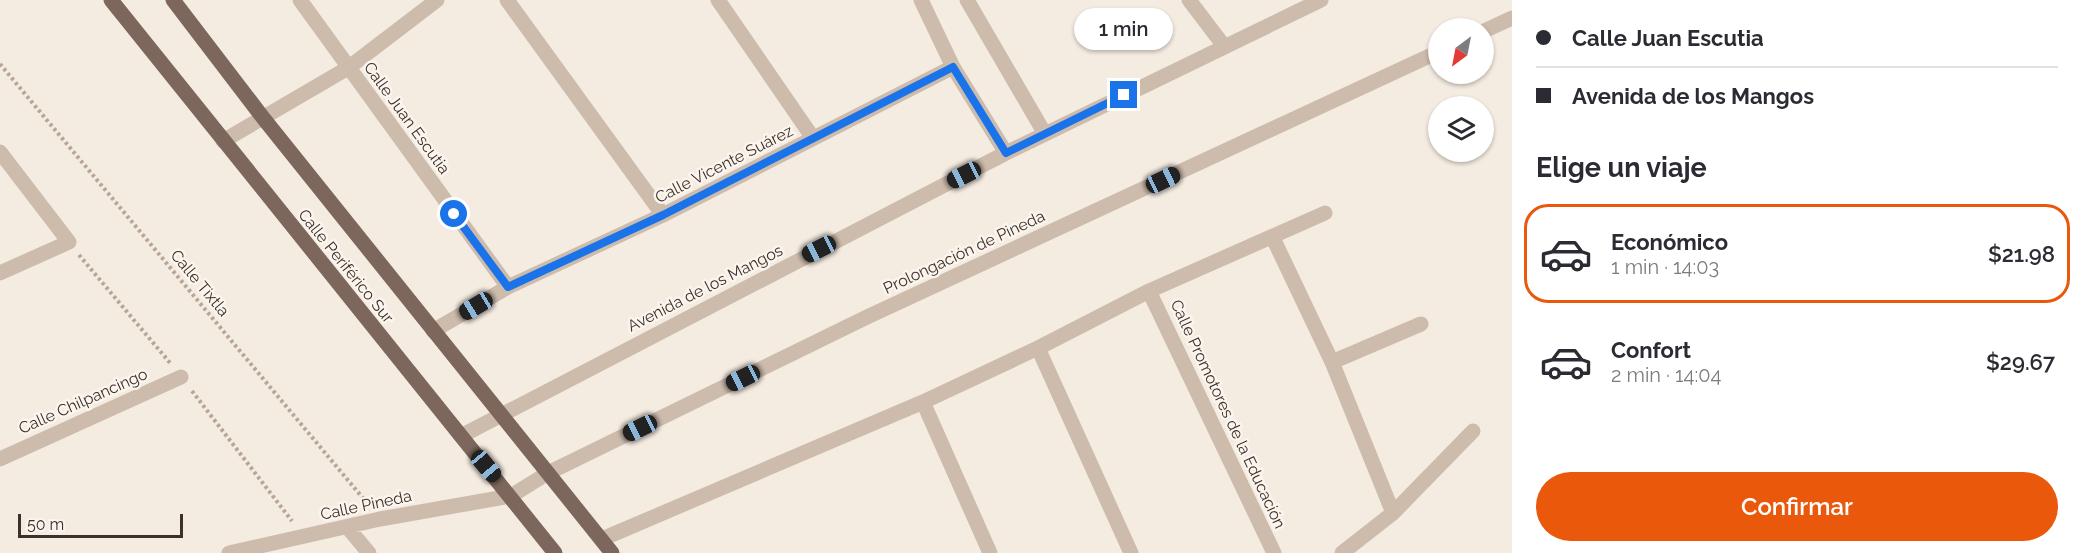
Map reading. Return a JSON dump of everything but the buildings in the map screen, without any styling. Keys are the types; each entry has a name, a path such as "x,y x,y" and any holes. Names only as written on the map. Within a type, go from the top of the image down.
{"main road":[{"name":"Calle Periférico Sur","path":"111,0 555,553"},
{"name":"Calle Periférico Sur","path":"172,0 264,119 612,553"}],"street":[{"name":"Calle Juan Escutia","path":"300,0 508,287"},
{"path":"223,141 348,68 437,0"},
{"path":"507,0 663,215"},
{"path":"718,0 813,138"},
{"path":"921,0 953,67 1006,153"},
{"path":"967,0 1045,134"},
{"path":"1189,0 1224,46"},
{"name":"Avenida de los Mangos","path":"461,436 499,414 1006,153 1321,0"},
{"path":"1494,26 1512,18"},
{"name":"Prolongación de Pineda","path":"511,496 548,473 867,317 1428,57"},
{"name":"Calle Vicente Suárez","path":"433,331 508,287 663,215 953,67"},
{"path":"0,152 69,242 0,273"},
{"path":"602,539 923,402 1038,348 1149,291 1325,213"},
{"path":"1273,237 1332,362 1393,513"},
{"name":"Calle Promotores de la Educación","path":"1149,291 1274,553"},
{"path":"1332,362 1421,324"},
{"path":"1038,348 1131,553"},
{"name":"Calle Chilpancingo","path":"0,459 181,377"},
{"path":"923,402 990,553"},
{"path":"1342,553 1393,513 1473,431"},
{"name":"Calle Pineda","path":"229,553 380,519 511,496"},
{"path":"348,528 369,553"}],"path":[{"name":"Calle Tixtla","path":"0,64 113,196 380,519"},
{"path":"69,242 181,377 303,536"}],"route":[{"path":"454,214 508,287 663,215 953,67 1006,153 1124,95"}]}
